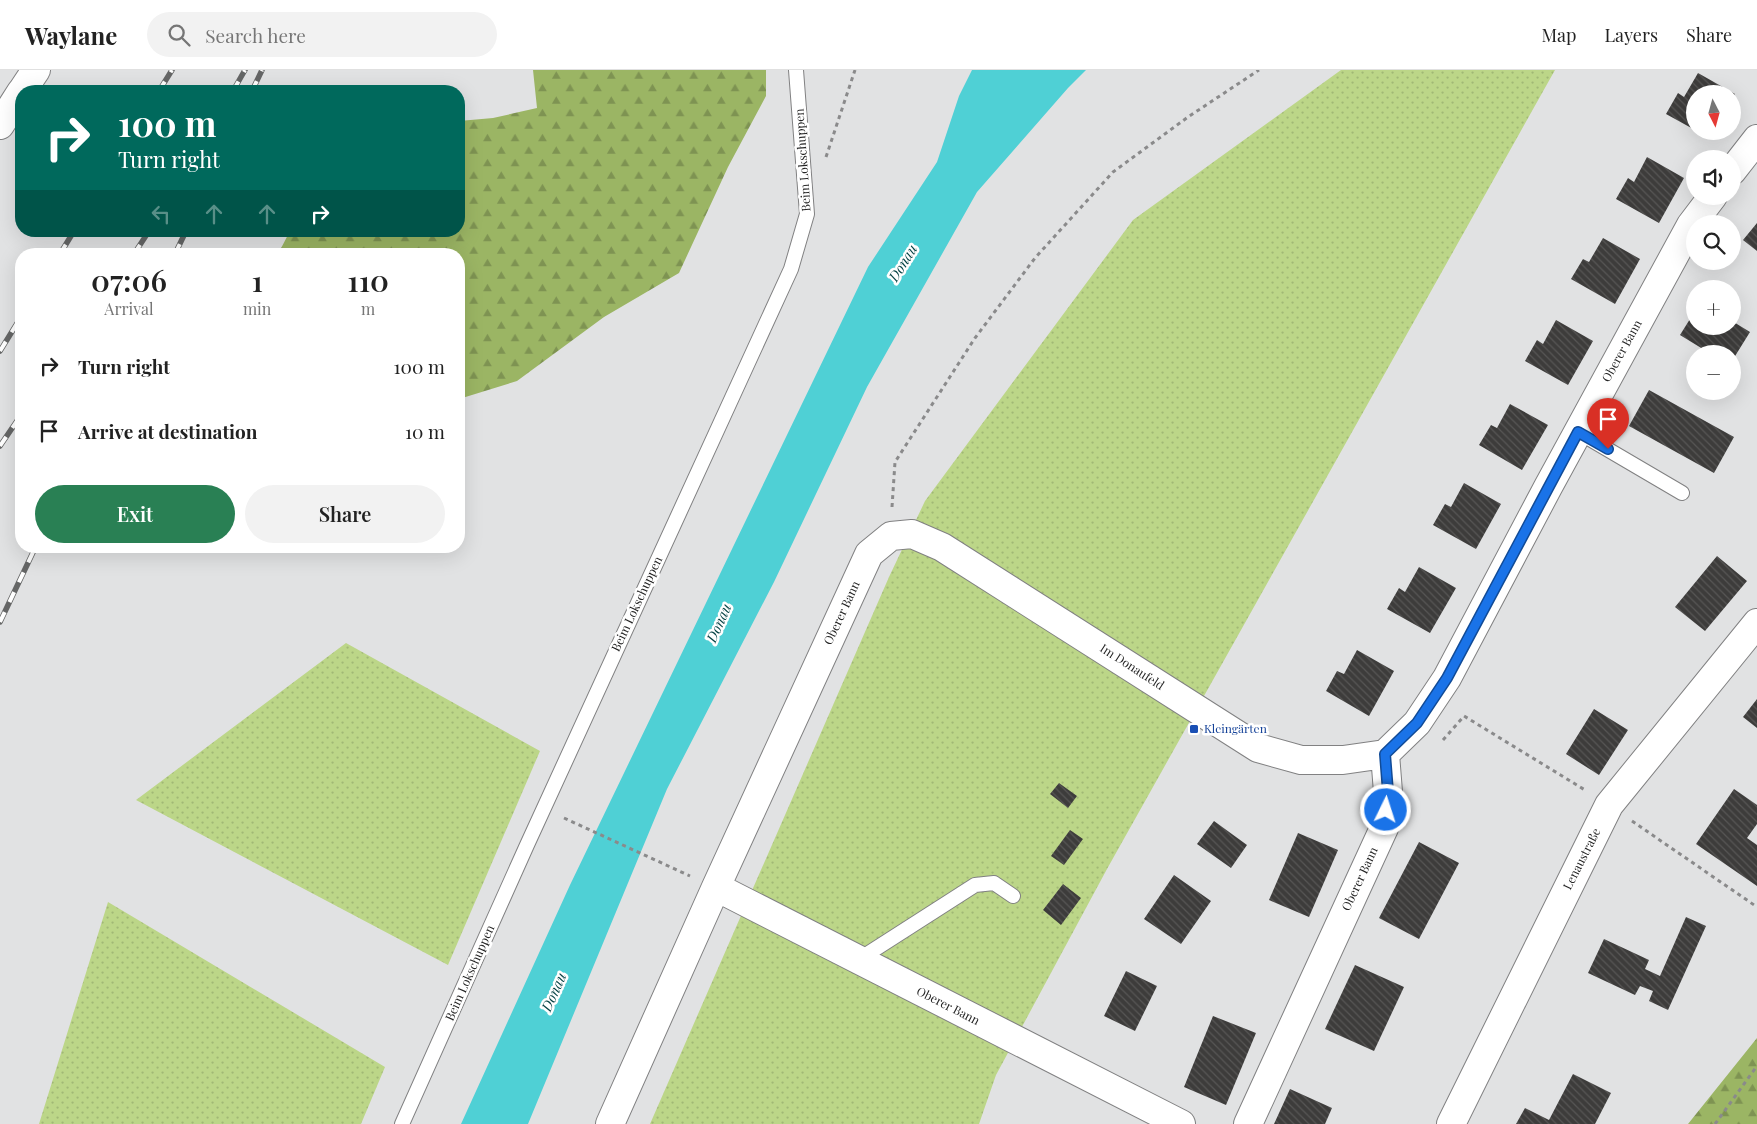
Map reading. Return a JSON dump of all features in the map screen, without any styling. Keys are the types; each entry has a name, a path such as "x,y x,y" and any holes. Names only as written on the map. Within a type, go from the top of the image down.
{"street":[{"path":"26,85 36,70"},
{"path":"0,125 15,102"},
{"path":"1741,159 1757,139"},
{"name":"Oberer Bann","path":"1248,1124 1384,828 1388,792 1385,754 1417,723 1447,678 1691,225 1706,205"},
{"name":"Im Donaufeld","path":"890,536 912,534 942,547 1258,748 1301,760 1342,760 1385,754"},
{"name":"Oberer Bann","path":"610,1124 716,887 869,554 890,536"},
{"name":"Lenaustraße","path":"1451,1124 1609,805 1757,623"},
{"name":"Oberer Bann","path":"716,887 1181,1124"}],"lane":[{"name":"Beim Lokschuppen","path":"402,1124 527,845 791,269 807,214 796,70"},
{"path":"1578,432 1682,493"},
{"path":"858,960 975,885 994,883 1012,896"}],"path":[{"path":"825,160 855,70"},
{"path":"890,536 895,462 975,338 1035,258 1113,172 1188,117 1259,70"},
{"path":"1440,744 1464,716 1609,805 1757,907"},
{"path":"562,816 676,870"},
{"path":"1716,1124 1757,1066"}],"green space":[{"path":"533,70 766,70 766,96 728,167 679,273 604,317 517,381 465,397 465,248 281,248 287,237 465,237 465,120 493,118 537,108"},
{"path":"1341,70 1555,70 1107,869 996,1075 979,1124 650,1124 889,577 925,501 1133,220"},
{"path":"346,643 540,751 448,965 136,800"},
{"path":"108,902 385,1067 361,1124 39,1124"},
{"path":"1757,1038 1757,1124 1688,1124"}],"water":[{"name":"Donau","path":"972,70 1086,70 977,192 867,387 774,582 667,789 528,1124 461,1124 570,885 868,267 937,162 959,96"}],"building":[{"path":"1698,73 1719,85 1691,85"},
{"path":"1678,93 1684,97 1686,94 1686,125 1666,114"},
{"path":"1647,157 1684,178 1659,223 1616,199 1628,178 1634,182"},
{"path":"1757,223 1757,251 1743,240"},
{"path":"1603,238 1640,259 1615,304 1571,279 1583,259 1589,262"},
{"path":"1556,320 1593,341 1568,385 1525,361 1537,340 1543,344"},
{"path":"1686,325 1686,335 1741,335 1741,326 1750,332 1741,346 1696,345 1680,335"},
{"path":"1649,390 1734,437 1714,473 1629,426"},
{"path":"1510,404 1548,425 1522,470 1479,445 1491,425 1497,428"},
{"path":"1464,483 1501,504 1476,549 1433,525 1445,504 1451,507"},
{"path":"1717,556 1747,581 1705,631 1675,607"},
{"path":"1419,567 1456,588 1430,633 1387,609 1399,588 1405,592"},
{"path":"1357,650 1394,671 1369,716 1326,691 1337,671 1344,674"},
{"path":"1757,699 1757,728 1743,717"},
{"path":"1594,709 1628,730 1599,775 1566,754"},
{"path":"1059,783 1077,796 1068,808 1050,794"},
{"path":"1734,789 1757,805 1757,824 1747,838 1757,845 1757,886 1696,844"},
{"path":"1214,821 1247,845 1231,868 1197,844"},
{"path":"1070,830 1083,839 1064,865 1051,856"},
{"path":"1298,833 1338,850 1309,917 1269,900"},
{"path":"1419,842 1459,863 1419,939 1379,918"},
{"path":"1174,875 1211,901 1181,944 1144,919"},
{"path":"1063,884 1081,898 1061,925 1043,910"},
{"path":"1686,917 1706,926 1668,1010 1649,1001 1653,991 1640,986 1635,995 1588,973 1604,939 1649,960 1645,969 1660,976"},
{"path":"1355,965 1404,987 1374,1051 1325,1029"},
{"path":"1126,971 1157,986 1135,1031 1104,1016"},
{"path":"1213,1016 1256,1033 1226,1105 1184,1087"},
{"path":"1573,1074 1611,1093 1595,1124 1516,1124 1525,1108 1549,1120"},
{"path":"1290,1089 1332,1108 1325,1124 1274,1124"}],"railway":[{"path":"163,85 172,70"},
{"path":"236,85 245,70"},
{"path":"255,85 262,70"},
{"path":"64,248 70,237"},
{"path":"138,248 145,237"},
{"path":"178,248 183,237"},
{"path":"0,351 15,327"},
{"path":"0,446 15,424"},
{"path":"0,622 33,553"}],"place":[{"name":"Kleingärten","path":"1194,729"}],"route":[{"path":"1386,810 1388,792 1385,754 1417,723 1447,678 1578,432 1608,449"}]}
